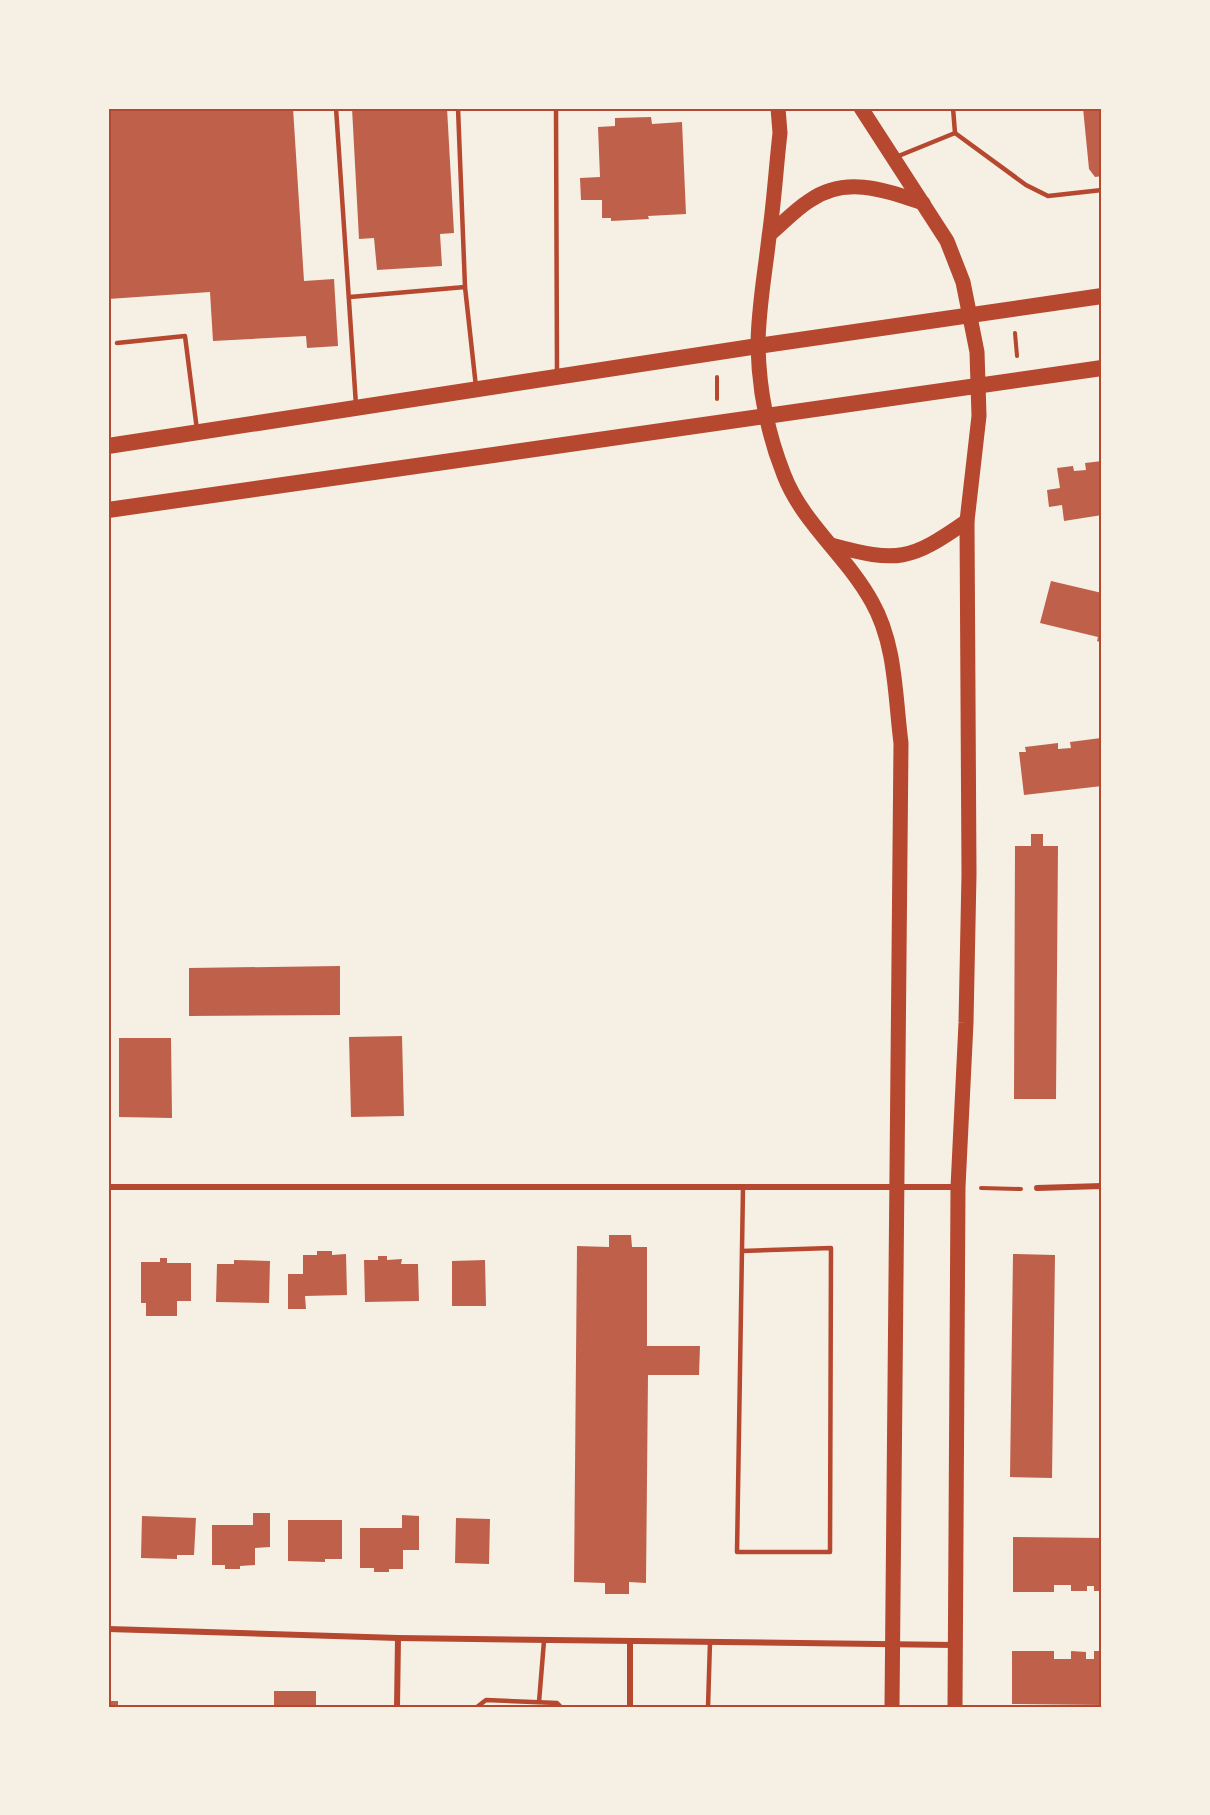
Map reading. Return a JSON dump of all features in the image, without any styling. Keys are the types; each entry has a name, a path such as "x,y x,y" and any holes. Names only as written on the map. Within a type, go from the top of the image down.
{"highway":[{"path":"108,446 758,346 1102,296"},
{"path":"108,510 1102,368"}],"main road":[{"path":"778,108 780,133 758,346 772,443 785,478 809,521 861,584 880,618 890,651 901,743 892,1707"},
{"path":"861,108 947,241 963,282 971,315 979,385 977,450 967,521 968,908 966,1023 958,1187 954,1707"},
{"path":"770,234 809,200 834,189 848,186 872,188 923,203"},
{"path":"831,545 867,555 900,556 927,548 967,521"}],"street":[{"path":"108,1186 958,1187"},
{"path":"1037,1188 1102,1186"},
{"path":"108,1629 544,1641 955,1645"},
{"path":"397,1707 399,1638"},
{"path":"630,1642 630,1707"}],"lane":[{"path":"336,108 356,407"},
{"path":"458,108 465,287 476,389"},
{"path":"556,108 557,377"},
{"path":"953,108 955,133 1026,185 1048,196 1102,189"},
{"path":"893,159 955,133"},
{"path":"350,297 465,287"},
{"path":"117,343 185,336 198,432"},
{"path":"742,1251 831,1248 830,1552 737,1552 743,1188"},
{"path":"539,1702 544,1641"},
{"path":"708,1707 710,1642"},
{"path":"477,1707 486,1700 557,1703 561,1707"}],"path":[{"path":"1015,331 1017,365"},
{"path":"717,376 717,407"},
{"path":"958,1187 1005,1190 1037,1188"}],"building":[{"path":"108,108 293,108 304,281 334,279 338,346 307,348 306,336 213,341 210,292 108,299"},
{"path":"352,108 447,108 454,233 440,234 442,266 377,270 374,238 359,239"},
{"path":"1083,108 1102,108 1102,176 1095,177 1089,169"},
{"path":"651,117 652,124 682,122 686,214 611,221 611,218 602,218 602,200 581,200 580,178 600,177 598,127 615,126 615,118"},
{"path":"1102,461 1102,515 1064,521 1062,505 1049,507 1047,490 1060,488 1057,468 1073,466 1074,471 1086,470 1085,463"},
{"path":"1051,581 1102,593 1102,643 1097,641 1098,637 1040,623"},
{"path":"1101,738 1102,786 1024,795 1019,752 1026,752 1025,747 1058,743 1058,749 1071,748 1070,742"},
{"path":"1031,834 1043,834 1043,846 1058,846 1056,1099 1014,1099 1015,846 1031,846"},
{"path":"340,966 340,1015 189,1016 189,968"},
{"path":"402,1036 404,1116 351,1117 349,1037"},
{"path":"119,1038 171,1038 172,1118 119,1117"},
{"path":"609,1235 631,1235 632,1247 647,1247 647,1346 700,1346 699,1375 648,1375 646,1583 629,1582 629,1594 605,1594 605,1583 574,1582 577,1246 609,1247"},
{"path":"317,1251 332,1251 332,1255 346,1254 347,1295 305,1296 306,1309 288,1309 288,1274 303,1274 303,1255 317,1255"},
{"path":"1013,1254 1055,1255 1052,1478 1010,1477"},
{"path":"378,1256 387,1256 387,1260 402,1259 401,1264 418,1264 419,1301 365,1302 364,1260 378,1260"},
{"path":"160,1258 167,1258 167,1263 191,1263 191,1301 177,1301 177,1316 146,1316 146,1303 141,1303 141,1262 160,1262"},
{"path":"234,1260 270,1261 269,1303 216,1302 217,1264 234,1264"},
{"path":"485,1260 486,1306 452,1306 452,1261"},
{"path":"253,1513 270,1513 270,1547 255,1548 255,1565 240,1566 240,1569 225,1569 225,1565 212,1565 212,1525 253,1525"},
{"path":"402,1515 419,1516 419,1550 403,1550 403,1569 374,1572 374,1568 360,1568 360,1528 402,1528"},
{"path":"142,1516 196,1518 194,1555 177,1555 177,1559 141,1558"},
{"path":"456,1518 490,1519 489,1564 455,1563"},
{"path":"288,1520 342,1520 342,1559 325,1559 325,1562 288,1561"},
{"path":"1013,1537 1102,1538 1102,1591 1094,1591 1094,1586 1087,1586 1087,1591 1071,1591 1071,1585 1054,1585 1054,1592 1013,1592"},
{"path":"1012,1651 1054,1651 1054,1659 1071,1659 1071,1651 1086,1652 1086,1659 1094,1659 1094,1651 1102,1651 1102,1705 1012,1704"},
{"path":"274,1691 316,1691 316,1707 274,1707"},
{"path":"108,1701 118,1701 118,1707 108,1707"}]}
